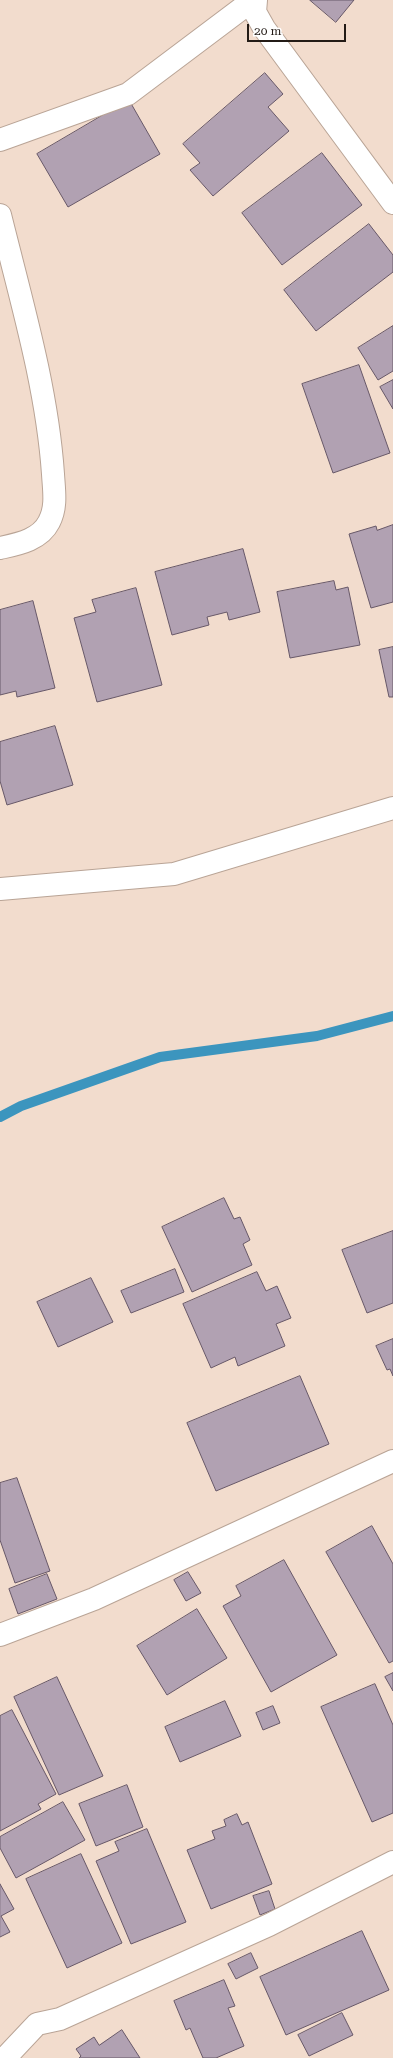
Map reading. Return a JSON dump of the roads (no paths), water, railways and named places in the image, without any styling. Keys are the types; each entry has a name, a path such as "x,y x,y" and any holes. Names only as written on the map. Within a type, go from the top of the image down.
{"street":[{"path":"0,140 128,94 253,0"},
{"path":"256,0 255,12 264,28 393,203"},
{"path":"0,215 28,324 50,441 55,509 49,523 41,533 26,542 0,548"},
{"path":"0,889 174,874 393,808"},
{"path":"0,1635 94,1599 393,1461"},
{"path":"5,2058 37,2024 60,2019 261,1928 393,1862"}],"waterway":[{"path":"0,1117 21,1106 160,1057 317,1036 393,1016"}]}
